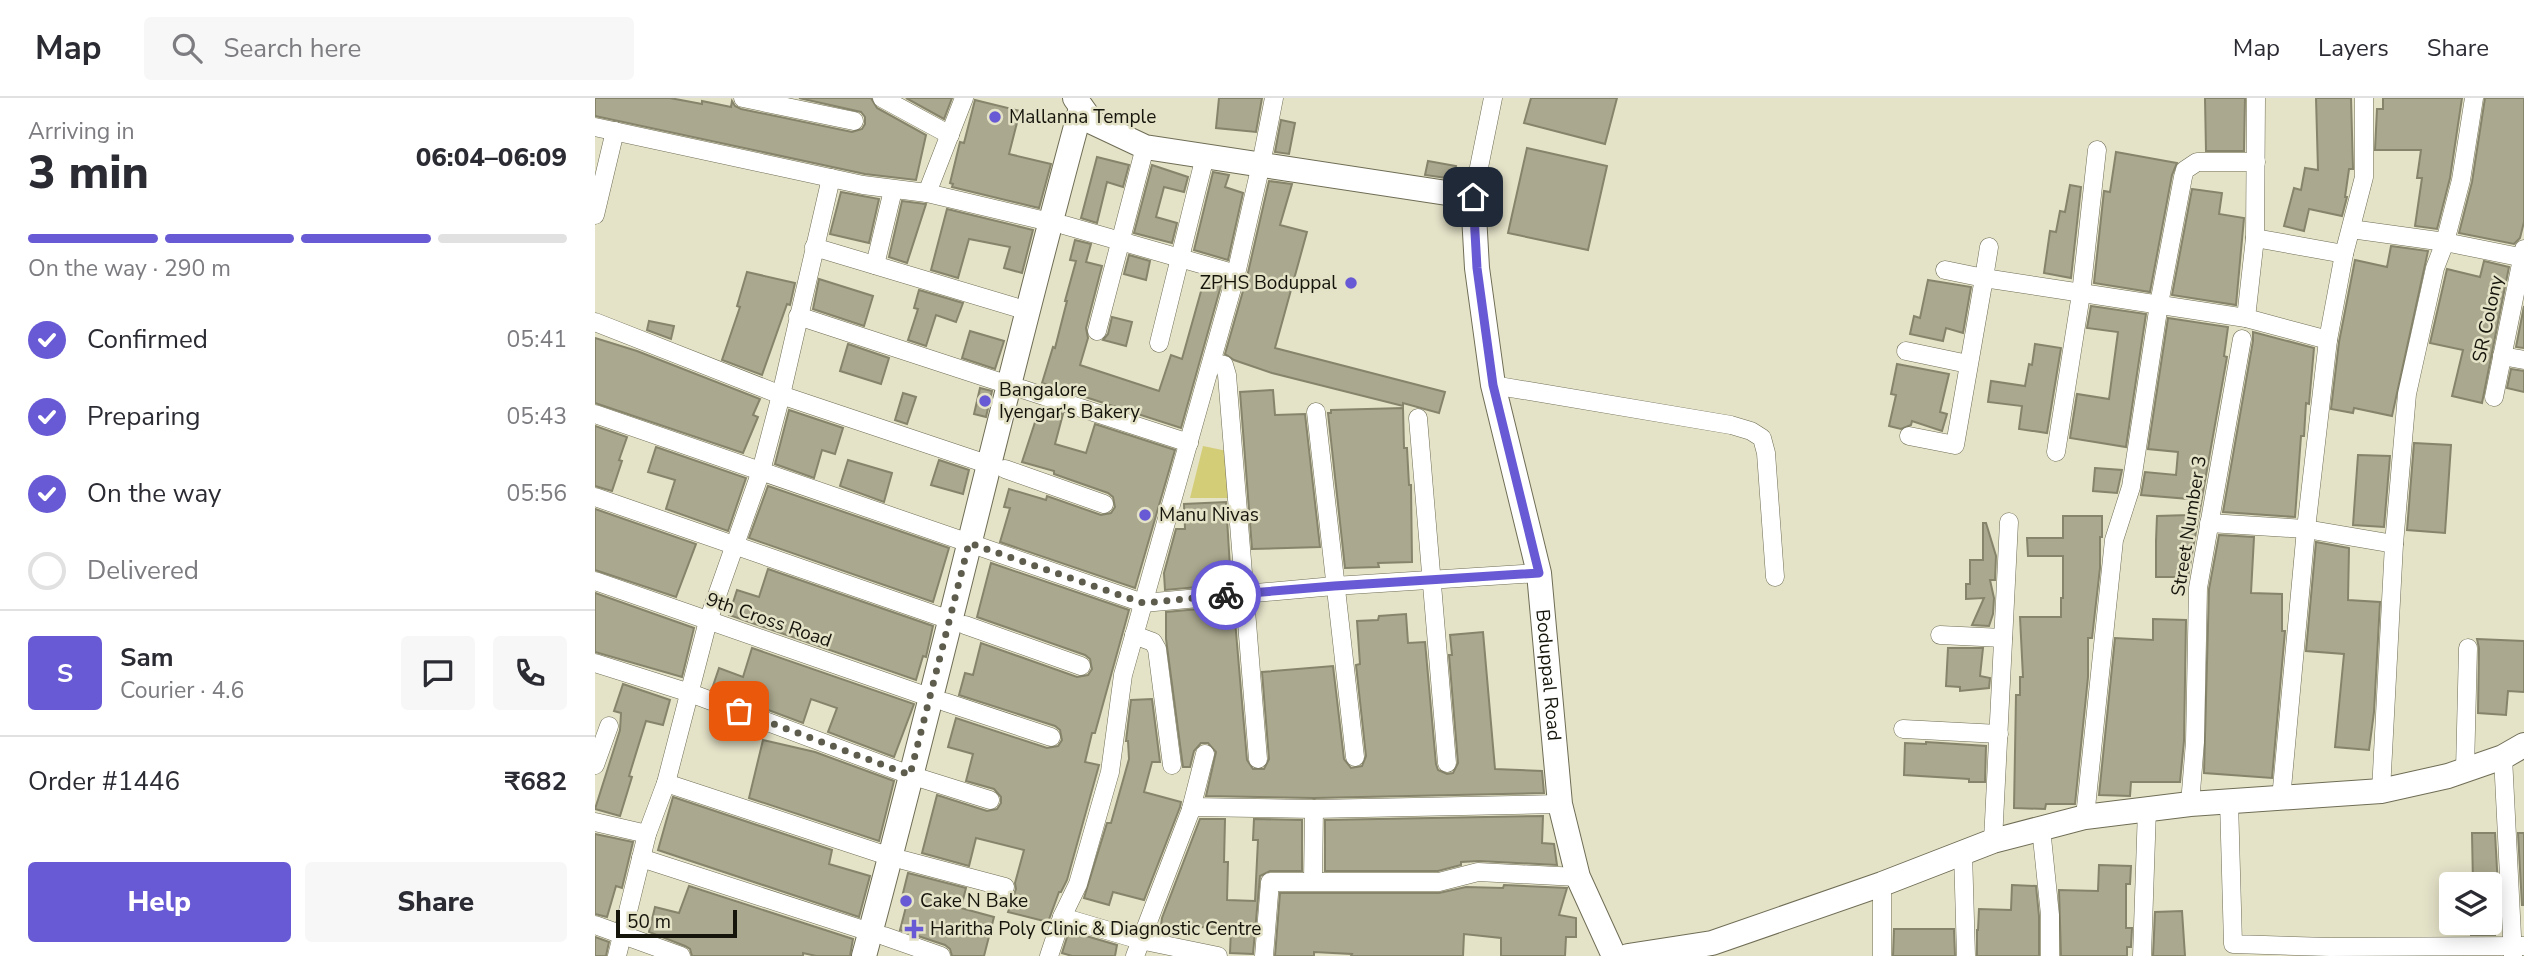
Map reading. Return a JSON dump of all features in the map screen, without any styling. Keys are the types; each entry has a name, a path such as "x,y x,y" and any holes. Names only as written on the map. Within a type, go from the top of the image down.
{"street":[{"path":"743,98 855,121"},
{"path":"882,98 950,135"},
{"path":"927,193 964,98"},
{"path":"1049,956 1062,917 1078,884 1110,772 1123,675 1236,274 1262,164 1274,98"},
{"name":"Boduppal Road","path":"1493,98 1473,197 1477,268 1493,385 1539,573 1560,804 1578,877 1614,956"},
{"path":"2246,318 2255,238 2256,98"},
{"path":"2281,799 2327,340 2344,254 2364,177 2364,98"},
{"path":"2381,791 2394,544 2407,394 2435,268 2445,242 2461,180 2475,98"},
{"path":"864,956 877,941 1057,224 1082,110 1146,147 1473,197"},
{"path":"595,127 831,178 893,190 927,193 1057,224 1236,274"},
{"path":"595,215 597,193 615,131"},
{"path":"1097,331 1146,147"},
{"path":"2056,452 2081,293 2097,149"},
{"path":"1159,343 1205,156"},
{"path":"2085,817 2113,540 2131,487 2159,304 2185,170 2197,162 2256,162"},
{"path":"617,956 647,834 666,783 708,621 761,471 831,178"},
{"path":"875,265 893,190"},
{"path":"1016,387 1028,311 1057,224"},
{"path":"2351,229 2524,255"},
{"path":"2255,238 2344,254"},
{"path":"814,247 1028,311"},
{"path":"1909,436 1955,445 1989,247"},
{"name":"SR Colony","path":"2494,397 2524,255"},
{"path":"1945,270 2246,318 2327,340"},
{"path":"798,316 1189,443"},
{"path":"595,322 781,395 1104,504"},
{"name":"Street Number 3","path":"2190,804 2195,741 2198,588 2242,339"},
{"path":"1906,351 1968,363"},
{"path":"2502,356 2524,360"},
{"path":"1212,362 1224,365 1227,375 1258,759"},
{"path":"1493,385 1731,425 1751,431 1762,438 1766,453 1775,577"},
{"path":"1316,412 1355,757"},
{"path":"595,414 1143,603 1334,586 1539,573"},
{"path":"1418,418 1434,579 1447,763"},
{"path":"595,497 1081,666"},
{"path":"1993,841 2009,522"},
{"path":"2209,523 2306,529 2394,544"},
{"name":"9th Cross Road","path":"595,581 1051,737"},
{"path":"1134,635 1153,642 1157,649 1172,765"},
{"path":"1940,635 2003,638"},
{"path":"2465,770 2468,648"},
{"path":"595,663 690,693 990,800"},
{"path":"595,765 609,726"},
{"path":"1903,729 1999,734"},
{"path":"1628,956 1712,949 1993,841 2085,817 2190,804 2229,801 2281,799 2381,791 2465,770 2514,751 2517,950 2233,950 2229,801"},
{"path":"1137,948 1191,809 1205,754"},
{"path":"666,783 897,859 1005,887"},
{"path":"1191,809 1560,804"},
{"path":"1313,881 1314,808"},
{"path":"2142,956 2147,809"},
{"path":"595,821 647,834"},
{"path":"2041,828 2050,915 2050,956"},
{"path":"1963,852 1966,956"},
{"path":"641,858 877,941 941,956"},
{"path":"1264,956 1269,882 1439,882 1478,872 1578,877"},
{"path":"1882,884 1882,956"},
{"path":"1062,917 1137,948 1218,956"},
{"path":"595,925 681,956"}],"shaded area":[{"path":"1203,446 1227,451 1230,498 1190,498"}],"building":[{"path":"595,98 670,98 731,107 732,101 741,109 852,132 862,129 865,124 865,117 861,112 799,98 871,98 877,108 926,135 916,180 865,174 595,116"},
{"path":"906,98 952,98 944,119"},
{"path":"1219,98 1262,98 1256,132 1216,128"},
{"path":"1531,98 1617,98 1605,144 1524,123"},
{"path":"2205,98 2245,98 2244,151 2206,151"},
{"path":"2316,98 2351,98 2353,169 2349,169 2347,197 2342,216 2309,209 2304,231 2284,226 2294,188 2301,190 2305,168 2318,170"},
{"path":"2383,98 2462,98 2450,178 2437,229 2415,226 2422,178 2417,178 2421,150 2375,150 2377,109 2383,109"},
{"path":"2485,98 2524,98 2524,222 2520,238 2514,244 2459,233 2472,182"},
{"path":"975,100 1020,111 1009,154 1051,164 1039,208 952,187 953,184 950,183 960,142 964,143"},
{"path":"1281,120 1295,123 1289,154 1275,152"},
{"path":"1527,148 1607,166 1588,250 1508,233"},
{"path":"2116,152 2177,163 2172,175 2150,292 2094,283 2104,191 2110,192"},
{"path":"1097,157 1129,165 1123,187 1107,182 1097,223 1081,218"},
{"path":"1428,161 1456,166 1454,179 1425,175"},
{"path":"1152,165 1188,177 1184,192 1164,187 1156,217 1177,223 1172,243 1134,233"},
{"path":"1213,172 1229,175 1225,187 1243,193 1228,260 1194,250"},
{"path":"1269,181 1292,184 1280,225 1307,232 1275,348 1445,392 1439,413 1272,373 1234,360 1225,354 1247,277"},
{"path":"2070,185 2081,187 2071,278 2044,273 2050,231 2056,232 2060,211 2065,212"},
{"path":"2192,189 2222,193 2219,214 2244,218 2236,305 2172,295"},
{"path":"841,192 879,199 869,243 830,234"},
{"path":"902,201 926,204 907,263 889,257"},
{"path":"947,209 1033,230 1022,273 1004,268 1010,247 969,239 958,278 931,270"},
{"path":"1075,240 1091,244 1086,262 1102,266 1086,328 1088,338 1080,365 1159,391 1171,355 1182,359 1205,277 1222,282 1181,428 1042,383 1053,347 1055,348 1067,301 1076,261 1070,260"},
{"path":"2391,246 2428,251 2392,416 2354,408 2353,413 2331,409 2339,342 2355,260 2387,267"},
{"path":"1129,255 1150,261 1146,280 1124,274"},
{"path":"2484,261 2509,267 2482,403 2452,396 2463,350 2430,343 2447,269 2480,277"},
{"path":"747,272 795,283 790,305 787,304 762,375 722,360 740,307 737,306"},
{"path":"819,279 873,296 864,326 813,309"},
{"path":"1928,280 1971,287 1963,333 1946,328 1943,341 1910,334 1914,316 1920,318"},
{"path":"919,290 963,303 956,322 936,315 926,346 908,340 918,309 914,308"},
{"path":"2091,306 2146,314 2126,447 2070,438 2077,394 2109,399 2118,332 2087,328"},
{"path":"2524,306 2524,348 2516,347"},
{"path":"1112,317 1132,322 1126,346 1103,340 1108,334"},
{"path":"2168,318 2228,327 2224,356 2227,357 2188,577 2156,577 2156,541 2157,516 2189,515 2189,499 2141,495 2145,472 2176,475 2178,452 2148,449"},
{"path":"649,321 674,326 671,339 647,330"},
{"path":"970,331 1004,341 995,369 962,358"},
{"path":"2253,332 2314,348 2309,404 2306,403 2304,436 2301,436 2295,517 2223,512"},
{"path":"595,338 637,351 760,399 753,415 758,417 743,453 595,403"},
{"path":"848,344 889,358 881,384 840,371"},
{"path":"2035,344 2061,348 2047,433 2019,429 2022,406 1988,402 1991,381 2025,386"},
{"path":"1897,364 1949,374 1940,412 1947,414 1942,431 1912,421 1911,425 1901,429 1889,426 1896,395 1891,394"},
{"path":"2511,369 2524,371 2524,392 2507,388"},
{"name":"Bangalore Iyengar's Bakery","path":"980,388 992,391 986,417 974,414"},
{"path":"1273,390 1275,415 1305,414 1320,547 1252,549 1240,392"},
{"path":"903,393 916,397 907,424 895,420"},
{"path":"1040,407 1063,414 1055,444 1086,453 1095,424 1175,450 1135,588 1000,542 1010,508 1004,507 1009,489 1046,500 1047,496 1101,515 1111,513 1115,507 1113,497 1108,493 1054,474 1054,471 1022,462"},
{"path":"1403,408 1404,448 1407,448 1411,485 1412,562 1345,568 1328,413 1331,413 1331,410"},
{"path":"789,410 843,428 835,454 822,450 814,478 775,464"},
{"path":"595,426 627,437 612,491 595,486"},
{"path":"2414,443 2451,445 2445,533 2407,530"},
{"path":"656,447 746,478 728,531 666,509 675,480 648,472"},
{"path":"2358,455 2390,456 2384,527 2353,525"},
{"path":"848,460 892,473 884,502 840,486"},
{"path":"939,460 969,470 963,494 931,485"},
{"path":"2095,468 2122,470 2117,493 2093,491"},
{"path":"768,486 949,548 933,602 749,538"},
{"path":"1226,502 1231,584 1165,590 1164,573 1176,529 1185,529 1184,504"},
{"path":"595,509 696,544 676,597 595,570"},
{"path":"2063,516 2102,516 2100,568 2092,638 2088,638 2088,677 2075,804 2046,804 2045,809 2014,808 2016,695 2020,695 2020,677 2023,677 2020,617 2061,617 2063,598 2063,556 2028,556 2027,538 2063,538"},
{"path":"1983,523 1986,523 1996,556 1995,580 1990,580 1994,598 1989,626 1972,625 1984,598 1966,599 1966,584 1970,584 1970,560 1983,560"},
{"path":"2219,535 2254,537 2251,593 2282,594 2282,631 2285,631 2272,778 2204,773 2209,589"},
{"path":"2316,542 2349,548 2348,600 2380,602 2374,712 2369,750 2335,747 2344,654 2306,651"},
{"path":"991,563 1129,610 1085,762 1099,765 1067,880 1059,892 1048,922 1008,912 1024,850 976,838 969,866 922,853 937,795 987,811 997,809 1001,803 1001,797 994,789 966,781 973,754 948,747 956,718 1047,748 1058,746 1062,740 1060,730 1055,726 959,695 965,673 973,675 981,643 1077,677 1088,675 1092,669 1090,659 1085,655 977,617"},
{"path":"768,569 933,626 926,657 923,656 916,680 729,615 737,590 759,597"},
{"path":"595,593 694,628 682,677 595,652"},
{"path":"1232,606 1247,760 1253,769 1264,769 1269,759 1262,672 1333,666 1344,759 1351,768 1362,766 1366,756 1356,665 1360,664 1357,621 1406,614 1408,643 1425,642 1438,770 1447,774 1453,773 1458,763 1449,655 1452,655 1450,635 1483,632 1495,769 1542,771 1544,793 1314,798 1206,796 1216,752 1208,743 1201,743 1194,751 1190,767 1183,767 1166,639 1166,612"},
{"path":"2153,619 2186,620 2184,741 2180,782 2131,782 2130,796 2099,795 2115,638 2153,640"},
{"path":"2477,639 2524,641 2524,692 2508,691 2506,715 2478,713"},
{"path":"752,648 914,704 894,757 828,732 837,708 811,699 803,723 712,689 719,668 743,677"},
{"path":"1948,648 1983,648 1980,676 1990,678 1989,688 1960,691 1960,687 1946,686"},
{"path":"623,684 670,700 663,725 646,721 620,816 595,809 620,730 621,713 614,711"},
{"path":"1152,699 1160,762 1152,762 1144,792 1181,802 1180,807 1144,900 1113,892 1109,905 1084,898 1107,823 1111,823 1129,759 1126,741 1131,700"},
{"path":"763,740 815,752 894,781 879,841 749,798"},
{"path":"1905,743 1986,746 1985,782 1904,775"},
{"path":"673,797 832,850 829,864 870,876 859,917 658,850"},
{"path":"1543,816 1542,843 1554,844 1557,865 1479,861 1461,862 1461,865 1438,871 1325,871 1325,820"},
{"path":"1200,819 1225,819 1227,900 1255,901 1258,840 1253,840 1254,819 1302,820 1302,871 1270,871 1260,876 1253,954 1230,953 1231,928 1161,926"},
{"path":"2472,833 2495,833 2497,872 2473,872"},
{"path":"2518,833 2524,833 2524,905 2522,905"},
{"path":"595,834 633,842 622,888 616,886 607,917 595,914"},
{"path":"2099,865 2131,866 2130,884 2126,884 2126,928 2132,928 2131,947 2127,947 2127,956 2061,956 2059,890 2098,891"},
{"path":"908,873 966,888 961,908 994,917 984,956 952,956 945,945 900,930 907,903 901,901"},
{"path":"1504,885 1567,888 1559,915 1576,918 1576,937 1566,937 1565,956 1501,956 1501,938 1464,934 1463,956 1351,956 1352,954 1314,952 1314,956 1275,956 1280,893 1439,893 1466,887 1503,888"},
{"path":"2012,885 2036,886 2039,956 1977,956 1979,909 2011,910"},
{"path":"689,886 853,939 850,956 816,956 803,953 803,956 692,956 690,949 685,946 649,932 655,907 679,913"},
{"path":"2182,911 2185,956 2153,956 2155,912"},
{"path":"1894,929 1954,929 1955,956 1893,956"},
{"path":"1069,931 1117,945 1115,956 1072,956 1062,953"},
{"path":"595,937 609,942 606,956 595,956"}],"way so far":[{"path":"739,711 910,775 969,543 1143,603 1226,595"}],"place":[{"name":"Mallanna Temple","path":"995,117"},
{"name":"ZPHS Boduppal","path":"1351,283"},
{"name":"Bangalore Iyengar's Bakery","path":"985,401"},
{"name":"Manu Nivas","path":"1145,515"},
{"name":"Cake N Bake","path":"906,901"},
{"name":"Haritha Poly Clinic & Diagnostic Centre","path":"914,929"}],"route":[{"path":"1226,595 1539,573 1493,385 1477,268 1473,197"}]}
